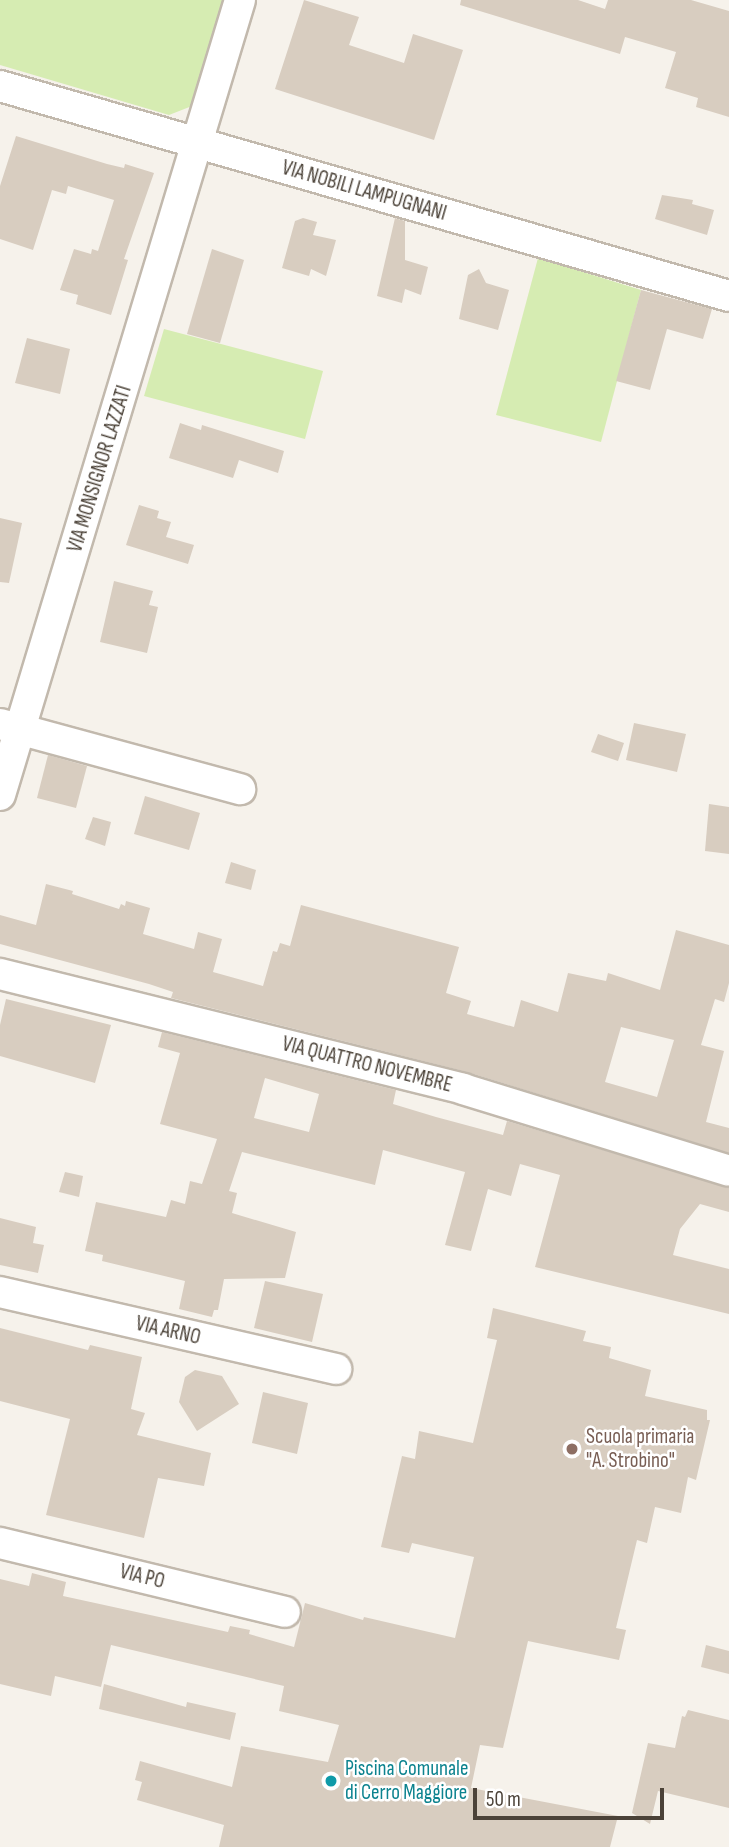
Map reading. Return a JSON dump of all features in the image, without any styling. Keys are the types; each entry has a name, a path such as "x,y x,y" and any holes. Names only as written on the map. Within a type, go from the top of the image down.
{"street":[{"name":"VIA MONSIGNOR LAZZATI","path":"0,795 11,726 198,143 240,0"},
{"name":"VIA NOBILI LAMPUGNANI","path":"0,86 729,296"},
{"path":"11,726 240,789"},
{"name":"VIA QUATTRO NOVEMBRE","path":"0,974 463,1089 729,1171"},
{"name":"VIA ARNO","path":"0,1292 335,1369"},
{"name":"VIA PO","path":"0,1542 285,1612"}],"green space":[{"path":"0,0 224,0 192,106 169,115 0,65"},
{"path":"538,258 641,290 601,442 496,415"},
{"path":"164,329 323,371 305,439 144,396"}],"building":[{"path":"304,0 359,17 349,45 404,63 413,34 463,50 434,140 275,89"},
{"path":"461,0 578,0 605,9 608,0 691,0 729,11 729,117 696,107 698,98 665,88 676,52 625,37 620,54 460,5"},
{"path":"16,136 107,164 124,168 125,164 154,173 124,259 128,260 111,315 76,304 78,295 60,290 74,249 91,254 92,249 98,251 114,200 68,186 66,194 52,190 33,250 0,239 0,186"},
{"path":"662,195 693,200 692,204 714,210 707,235 655,219"},
{"path":"303,218 317,222 313,235 336,240 326,276 311,269 309,276 282,268 295,221"},
{"path":"395,218 405,221 405,260 428,267 421,295 405,289 402,303 377,296"},
{"path":"212,249 244,260 220,343 187,334"},
{"path":"479,269 486,283 509,290 498,330 459,319 468,275"},
{"path":"641,290 712,309 703,339 667,329 650,390 616,381"},
{"path":"27,338 70,349 60,394 15,383"},
{"path":"180,423 201,430 202,425 284,451 278,473 239,460 233,478 169,458"},
{"path":"139,505 159,511 157,518 171,522 166,537 194,545 188,564 126,545"},
{"path":"0,518 22,523 9,583 0,582"},
{"path":"114,581 153,591 149,605 158,607 147,653 100,642"},
{"path":"634,723 686,734 677,772 626,760"},
{"path":"598,734 624,743 618,761 591,752"},
{"path":"48,755 87,766 76,808 37,798"},
{"path":"145,796 200,813 189,850 134,834"},
{"path":"709,804 729,807 729,854 705,851"},
{"path":"93,817 111,822 105,846 85,839"},
{"path":"231,862 256,870 251,890 225,883"},
{"path":"46,884 73,891 72,894 119,909 121,904 125,906 126,901 150,908 143,934 194,949 198,932 222,939 213,972 263,986 273,951 277,952 280,943 290,946 301,905 459,947 446,993 471,1001 467,1014 514,1027 521,1000 558,1012 568,973 606,981 608,973 660,990 676,930 729,945 729,983 724,1002 715,999 701,1045 724,1051 706,1122 729,1128 729,1153 467,1072 171,998 173,992 149,984 0,944 0,915 36,925","holes":["621,1027 674,1040 657,1097 605,1082"]},
{"path":"6,999 111,1025 95,1083 0,1056 0,1025"},
{"path":"162,1032 396,1090 393,1104 436,1117 503,1135 507,1121 729,1188 729,1212 700,1204 680,1229 673,1255 729,1269 729,1314 535,1267 560,1175 520,1164 511,1196 488,1189 471,1251 445,1245 465,1172 383,1150 375,1185 242,1152 229,1191 237,1193 232,1213 296,1232 285,1278 224,1279 218,1310 214,1310 212,1317 179,1309 185,1281 102,1261 103,1255 85,1251 96,1202 166,1217 171,1200 185,1204 190,1181 202,1184 217,1139 160,1124 180,1053 158,1047","holes":["265,1078 319,1094 309,1132 254,1118"]},
{"path":"65,1172 83,1176 79,1197 59,1192"},
{"path":"0,1218 36,1227 33,1243 44,1245 38,1273 0,1265"},
{"path":"265,1281 323,1294 312,1342 254,1328"},
{"path":"493,1308 586,1331 583,1341 611,1347 609,1358 651,1370 645,1396 707,1410 707,1420 710,1420 696,1480 688,1477 681,1513 655,1507 647,1543 637,1540 616,1628 626,1630 619,1660 528,1641 503,1748 480,1745 471,1788 618,1816 610,1847 219,1847 224,1825 137,1800 142,1782 135,1780 140,1761 232,1787 241,1746 328,1762 339,1725 279,1711 284,1686 111,1645 101,1687 55,1676 51,1696 0,1684 0,1579 29,1586 32,1573 66,1582 63,1596 228,1632 230,1626 250,1630 249,1634 294,1647 305,1603 363,1620 364,1617 455,1638 474,1557 412,1543 409,1553 381,1547 402,1456 415,1459 419,1431 473,1443 497,1340 487,1338"},
{"path":"0,1328 88,1350 90,1345 142,1357 131,1409 145,1413 137,1435 211,1453 204,1486 158,1478 144,1538 46,1515 70,1419 0,1401"},
{"path":"195,1370 222,1376 239,1404 197,1431 179,1402 185,1377"},
{"path":"263,1392 308,1403 297,1454 252,1443"},
{"path":"706,1645 729,1651 729,1674 701,1667"},
{"path":"104,1684 186,1707 187,1702 236,1713 230,1740 99,1709"},
{"path":"688,1710 729,1720 729,1808 658,1791 650,1824 632,1813 648,1743 675,1748 682,1716 685,1717"}],"place":[{"name":"Scuola primaria \"A. Strobino\"","path":"572,1449"},
{"name":"Piscina Comunale di Cerro Maggiore","path":"331,1781"}]}
